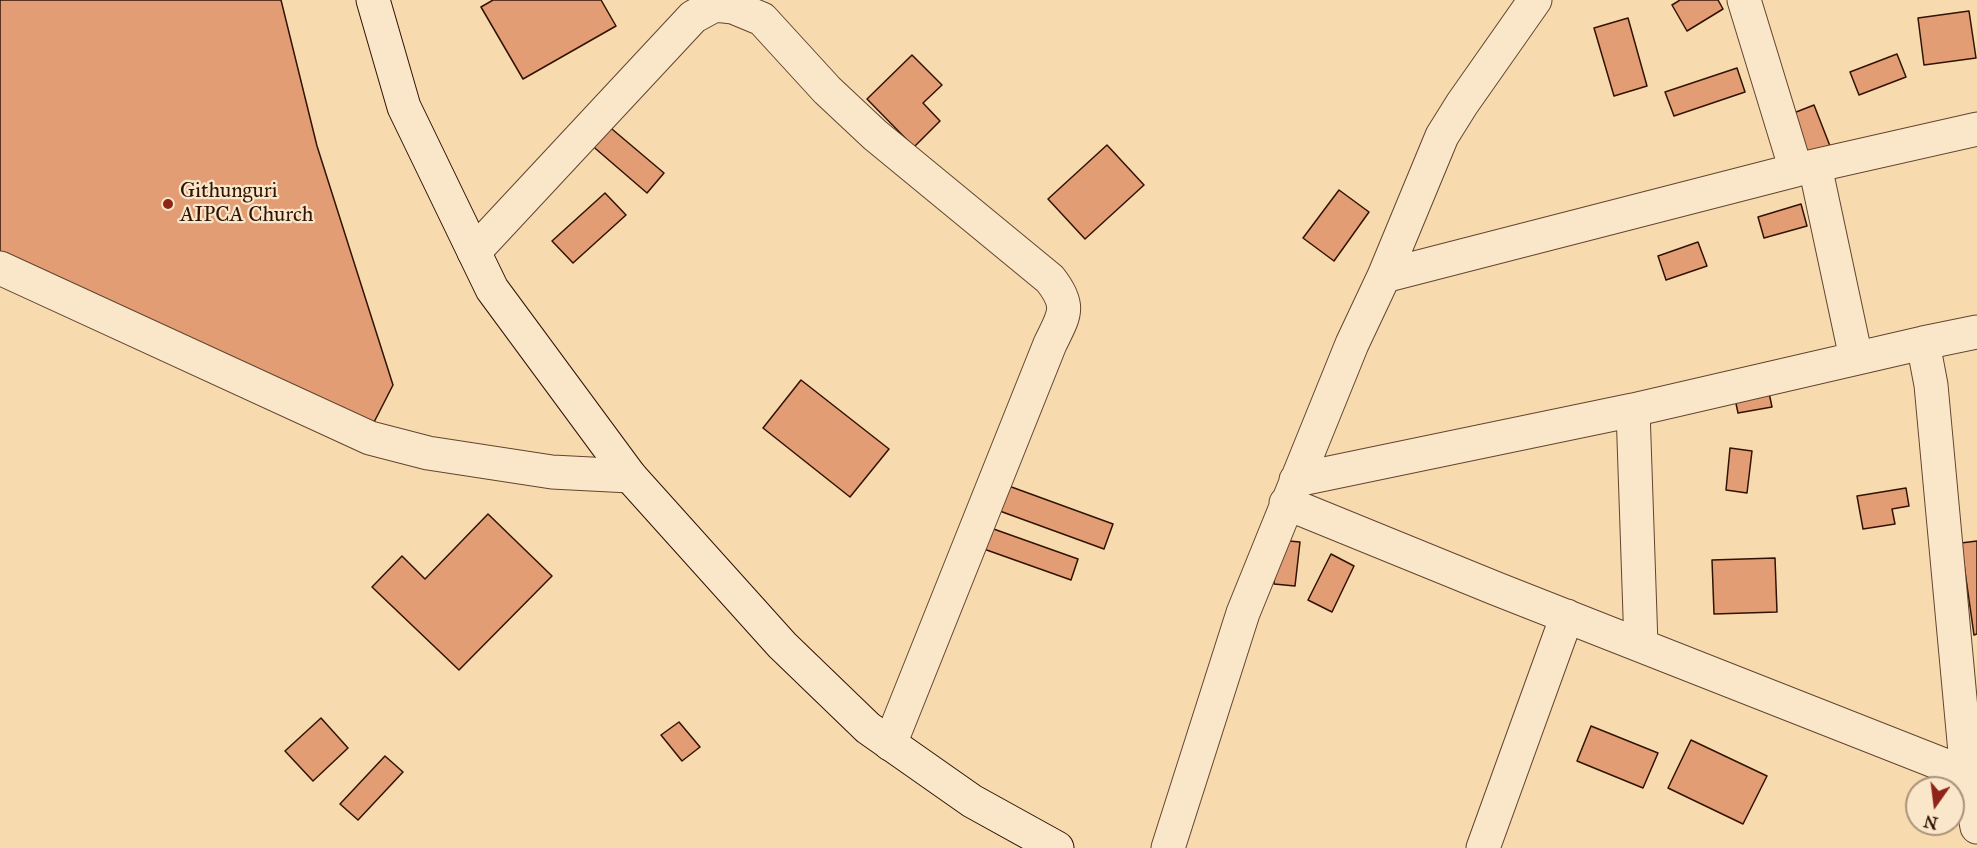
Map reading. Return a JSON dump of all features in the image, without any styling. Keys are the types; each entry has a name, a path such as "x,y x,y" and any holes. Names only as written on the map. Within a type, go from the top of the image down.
{"street":[{"path":"373,0 404,108 492,289 630,476 782,645 868,728 972,801 1057,848"},
{"path":"1168,848 1243,613 1352,344 1384,276 1442,136 1535,0"},
{"path":"1744,0 1805,168 1856,358"},
{"path":"474,252 693,17 715,5 733,7 762,19 827,90 875,135 1050,279 1064,302 1062,318 890,744"},
{"path":"1384,276 1805,168 1977,129"},
{"path":"0,268 370,438 428,453 552,472 630,476"},
{"path":"1291,492 1856,358 1977,332"},
{"path":"1923,343 1931,385 1967,774 1977,827"},
{"path":"1634,410 1641,645"},
{"path":"1291,492 1567,616 1967,774"},
{"path":"1484,848 1567,616"}],"building":[{"name":"Githunguri AIPCA Church","path":"0,0 281,0 317,146 393,385 369,432 0,263"},
{"path":"493,0 601,0 616,26 523,79 481,7"},
{"path":"1680,0 1718,0 1723,9 1687,31 1672,5"},
{"path":"1969,11 1976,58 1924,65 1918,18"},
{"path":"1628,18 1647,86 1614,96 1594,28"},
{"path":"1897,54 1906,77 1859,95 1850,72"},
{"path":"912,55 942,85 923,103 940,121 914,147 867,99"},
{"path":"1737,68 1745,92 1674,116 1665,92"},
{"path":"1814,105 1830,146 1802,157 1786,116"},
{"path":"606,124 664,173 647,193 589,143"},
{"path":"1107,145 1144,185 1085,239 1048,199"},
{"path":"1339,190 1369,212 1334,261 1303,238"},
{"path":"605,193 626,215 573,263 552,241"},
{"path":"1801,204 1807,226 1764,238 1758,217"},
{"path":"1698,242 1707,266 1666,280 1658,256"},
{"path":"801,380 889,449 850,497 763,428"},
{"path":"1768,388 1772,407 1738,413 1734,394"},
{"path":"1730,448 1752,451 1747,493 1726,490"},
{"path":"1006,485 1113,524 1104,549 997,510"},
{"path":"1906,488 1909,506 1892,509 1895,524 1863,529 1857,496"},
{"path":"488,514 552,576 459,670 372,587 402,556 425,579"},
{"path":"988,527 1078,559 1071,580 981,548"},
{"path":"1278,540 1300,542 1295,586 1274,584"},
{"path":"1977,541 1977,634 1974,635 1961,543"},
{"path":"1331,554 1354,566 1332,612 1308,600"},
{"path":"1775,558 1777,612 1714,614 1712,560"},
{"path":"321,718 348,748 313,781 285,751"},
{"path":"679,722 700,747 682,761 661,735"},
{"path":"1591,726 1658,753 1643,788 1577,761"},
{"path":"1691,740 1767,776 1743,824 1668,788"},
{"path":"385,756 403,772 358,820 340,804"}],"place":[{"name":"Githunguri AIPCA Church","path":"168,204"}]}
